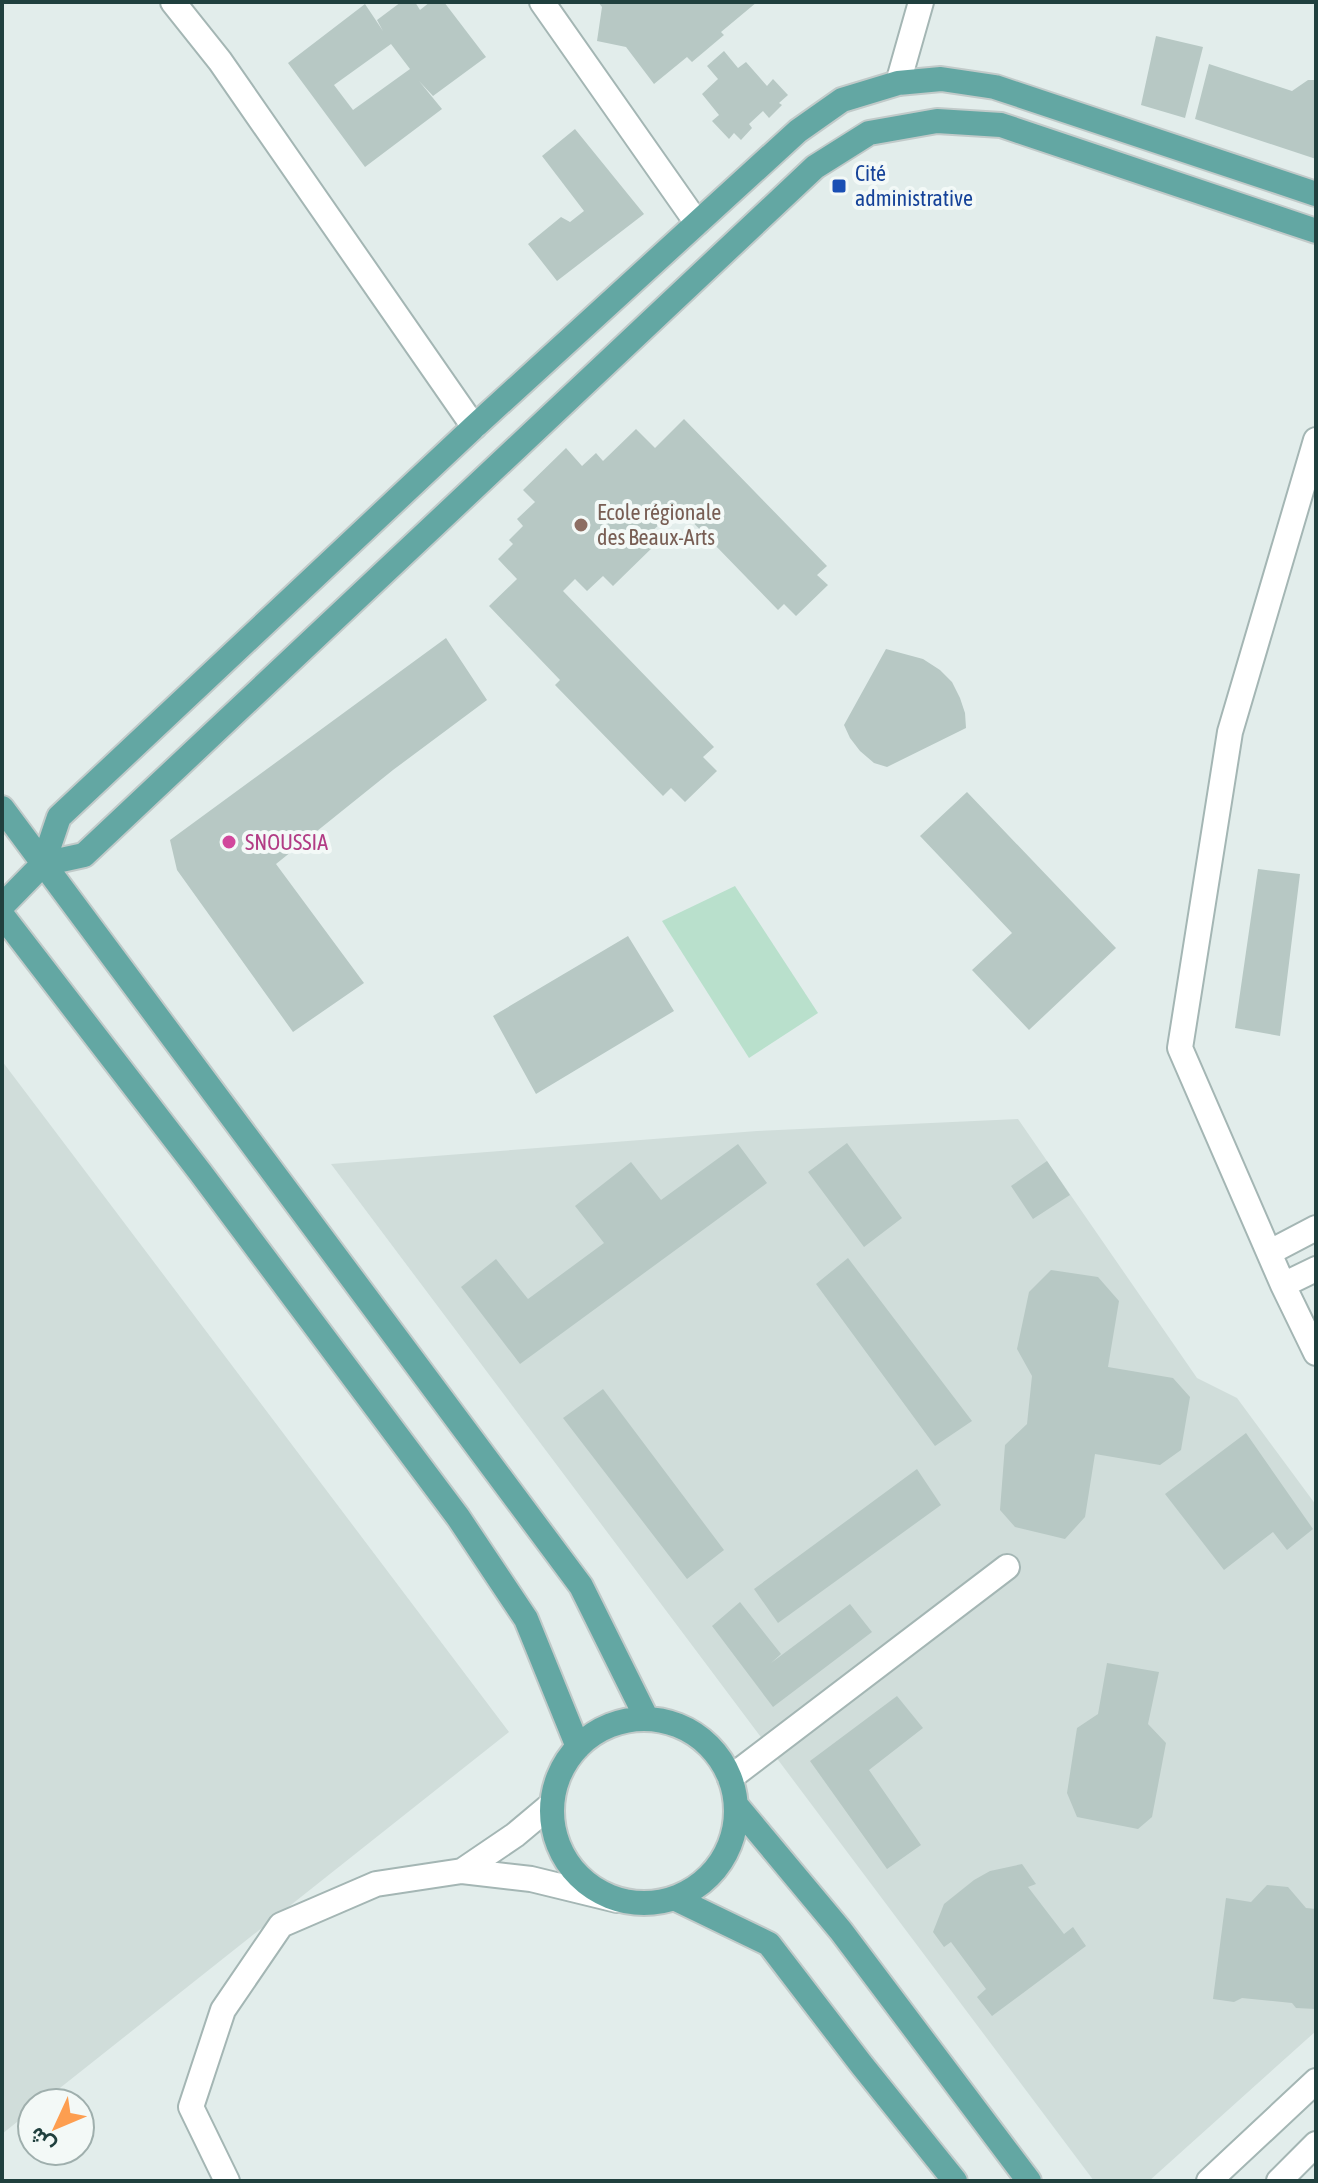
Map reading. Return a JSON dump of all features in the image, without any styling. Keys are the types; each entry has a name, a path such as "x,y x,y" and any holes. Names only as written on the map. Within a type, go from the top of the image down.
{"main road":[{"path":"2,906 43,864 59,817 474,427 798,131 842,100 898,83 941,79 995,87 1316,194"},
{"path":"43,864 84,855 815,167 869,133 937,121 1001,125 1316,231"},
{"path":"2,808 581,1586 647,1719"},
{"path":"2,915 200,1172 458,1517 526,1619 578,1747"},
{"path":"647,1719 673,1724 698,1737 717,1755 730,1778 736,1805 733,1834 722,1861 702,1884 676,1899 647,1904 617,1900 589,1885 568,1863 555,1835 552,1804 560,1773 578,1747 598,1731 622,1722 647,1719"},
{"path":"736,1805 841,1931 1029,2181"},
{"path":"676,1899 769,1944 955,2181"}],"street":[{"path":"173,2 220,61 474,427"},
{"path":"542,2 697,223"},
{"path":"898,83 921,2"},
{"path":"1316,440 1230,732 1180,1048 1283,1285 1316,1353"},
{"path":"1270,1252 1316,1228"},
{"path":"1283,1285 1316,1269"},
{"path":"730,1778 1007,1567"},
{"path":"462,1871 515,1835 552,1804"},
{"path":"227,2181 191,2107 223,2010 281,1925 376,1884 462,1871 531,1879 617,1900"},
{"path":"1209,2181 1316,2081"},
{"path":"1279,2181 1316,2144"}],"shaded area":[{"path":"2,1061 509,1732 61,2087 16,2087 16,2123 2,2134"},
{"path":"1018,1119 1197,1378 1237,1398 1316,1505 1316,2031 1149,2181 1094,2181 331,1164 757,1131"}],"green space":[{"path":"735,886 818,1013 749,1058 662,921"}],"building":[{"path":"401,2 415,2 420,10 430,2 444,2 486,57 433,96 419,81 442,109 365,167 288,63 365,4 383,31 377,20","holes":["391,44 410,69 353,110 334,85"]},
{"path":"598,2 757,2 692,62 687,57 654,84 626,47 597,41 602,7"},
{"path":"1156,36 1203,47 1185,118 1141,105"},
{"path":"724,51 738,68 746,62 767,86 773,79 788,95 769,118 763,111 749,124 752,128 741,140 734,133 729,139 712,121 719,115 702,94 718,79 707,66"},
{"path":"1209,64 1292,91 1308,80 1316,80 1316,159 1195,119"},
{"path":"575,129 644,214 557,281 528,244 561,217 570,222 584,211 542,156"},
{"path":"684,419 827,566 817,575 828,585 796,616 784,604 778,610 678,507 647,536 656,544 613,586 603,576 587,591 575,579 563,591 714,747 703,757 717,771 685,802 671,788 663,796 555,685 560,680 489,606 517,579 498,559 513,544 509,540 523,526 517,519 535,502 523,490 566,448 582,466 596,453 603,461 636,429 655,448"},
{"path":"446,638 487,700 393,770 276,864 364,983 293,1032 177,870 170,840"},
{"path":"886,649 923,659 940,670 952,682 960,698 966,728 887,767 874,763 860,751 844,725"},
{"path":"967,792 1116,948 1029,1030 972,970 1012,933 920,836"},
{"path":"1258,869 1300,874 1280,1036 1235,1028"},
{"path":"628,936 674,1011 536,1094 493,1016"},
{"path":"847,1143 902,1218 864,1247 808,1172"},
{"path":"738,1144 767,1183 520,1364 461,1287 496,1259 528,1299 604,1243 575,1206 631,1162 661,1200"},
{"path":"1047,1161 1070,1195 1033,1219 1011,1186"},
{"path":"848,1258 972,1421 935,1446 816,1284"},
{"path":"1051,1270 1098,1277 1119,1301 1108,1367 1173,1378 1190,1397 1181,1450 1160,1465 1095,1454 1085,1517 1065,1539 1015,1527 1000,1510 1005,1445 1027,1424 1032,1376 1017,1349 1029,1292"},
{"path":"603,1389 724,1550 687,1579 563,1418"},
{"path":"1246,1433 1313,1529 1287,1550 1273,1532 1224,1570 1165,1494"},
{"path":"917,1469 941,1505 778,1623 754,1589"},
{"path":"740,1602 781,1654 771,1663 850,1604 872,1632 773,1707 712,1626"},
{"path":"1107,1663 1159,1672 1148,1724 1166,1743 1152,1817 1138,1829 1077,1817 1067,1793 1077,1728 1098,1714"},
{"path":"897,1696 923,1728 869,1770 921,1845 887,1869 810,1761"},
{"path":"1022,1864 1036,1884 1028,1887 1064,1934 1073,1927 1086,1946 992,2016 977,1997 986,1989 951,1942 944,1947 933,1932 944,1904 974,1880 990,1871"},
{"path":"1267,1885 1288,1887 1306,1908 1316,1909 1316,2009 1296,2008 1292,2003 1242,1998 1234,2002 1213,1999 1226,1898 1251,1902"}],"place":[{"name":"Cité administrative","path":"839,186"},
{"name":"Ecole régionale des Beaux-Arts","path":"581,525"},
{"name":"SNOUSSIA","path":"229,842"}]}
